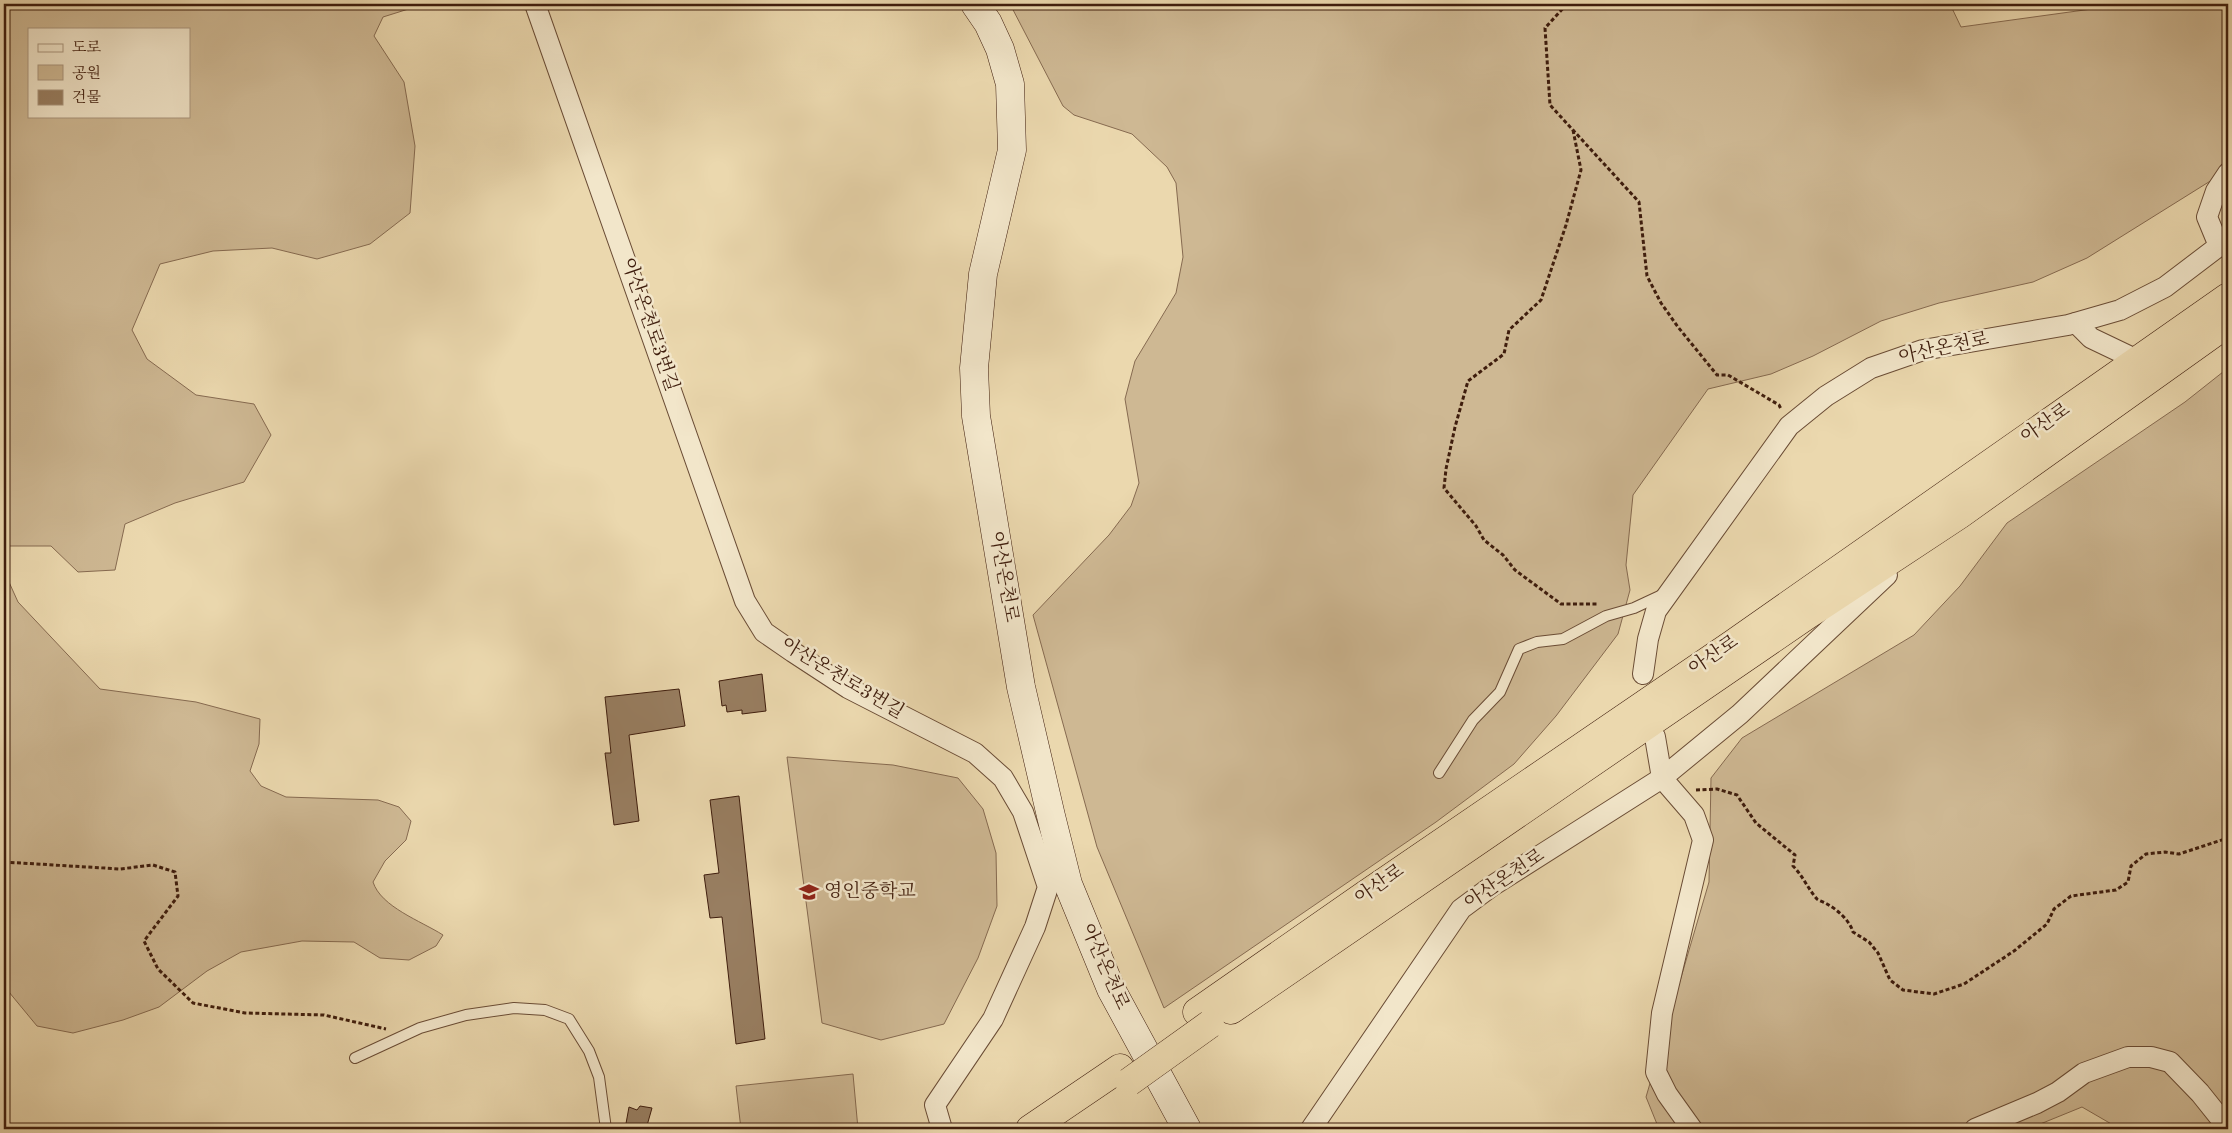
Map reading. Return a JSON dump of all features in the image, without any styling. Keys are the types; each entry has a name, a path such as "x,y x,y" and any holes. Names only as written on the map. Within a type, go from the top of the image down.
{"highway":[{"name":"아산로","path":"1204,1018 1365,894 1734,643 2228,297"},
{"name":"아산로","path":"1204,1018 1959,515 2228,323"},
{"path":"1062,1129 1125,1075 1204,1018"},
{"path":"1030,1129 1125,1075"}],"main road":[{"name":"아산온천로","path":"975,4 988,23 1000,49 1010,84 1012,150 983,274 974,368 976,416 1021,687 1051,816 1058,884 1111,989 1187,1129"}],"street":[{"name":"아산온천로3번길","path":"535,4 745,601 764,632 793,652 848,688 975,753 1003,778 1023,812 1058,884"},
{"name":"아산온천로","path":"1643,674 1648,639 1656,611 1789,426 1826,396 1871,368 1923,350 2076,323 2120,310 2165,287 2224,250 2207,218 2216,191 2228,173"},
{"path":"2076,323 2091,338 2137,360"},
{"name":"아산온천로","path":"1311,1129 1461,909 1492,886 1662,778 1740,714 1874,585 1959,515"},
{"path":"1655,737 1662,778 1694,815 1703,840 1662,1013 1656,1072 1667,1094 1692,1129"},
{"path":"942,1129 935,1105 992,1019 1035,927 1058,884"},
{"path":"1974,1129 2037,1103 2058,1092 2084,1073 2128,1057 2151,1057 2170,1062 2200,1093 2228,1128"}],"lane":[{"path":"1438,773 1474,720 1500,692 1519,649 1536,642 1564,639 1606,616 1634,608 1670,592"},
{"path":"355,1058 420,1028 466,1015 514,1008 545,1010 569,1019 590,1051 599,1077 606,1129"}],"path":[{"path":"1567,4 1545,28 1550,105 1639,202 1647,276 1661,303 1678,327 1717,374 1728,374 1779,405 1789,426"},
{"path":"1573,130 1581,170 1551,273 1541,300 1509,330 1504,354 1468,381 1455,428 1444,488 1476,526 1484,540 1504,554 1515,570 1561,604 1586,606 1600,604"},
{"path":"1677,794 1686,790 1717,789 1738,795 1756,823 1795,855 1794,866 1803,876 1817,900 1828,904 1851,924 1853,932 1869,942 1878,953 1890,980 1902,990 1934,994 1964,984 2014,951 2047,924 2054,909 2071,896 2116,890 2128,882 2131,866 2146,854 2165,852 2179,854 2228,838"},
{"path":"4,862 120,869 153,865 175,872 178,896 144,941 158,969 193,1003 245,1013 324,1015 387,1030 420,1028"}],"green space":[{"path":"4,4 418,4 418,6 383,17 374,36 404,82 415,146 410,213 370,244 317,259 272,248 213,251 160,264 132,330 147,359 196,395 254,404 271,435 244,482 175,503 125,524 115,570 78,572 51,546 6,546 4,549"},
{"path":"1010,4 1950,4 1961,27 2128,4 2228,4 2228,170 2087,258 2033,282 1939,303 1881,321 1813,356 1771,374 1708,389 1633,495 1626,565 1630,590 1618,634 1556,716 1514,764 1436,822 1164,1008 1097,847 1033,615 1109,535 1131,506 1139,483 1125,399 1135,361 1176,293 1183,257 1176,183 1167,167 1132,134 1074,115 1063,106"},
{"path":"2228,368 2228,1129 2120,1129 2082,1107 2028,1129 1659,1129 1646,1097 1709,882 1711,778 1742,738 1914,635 1960,586 2007,523 2185,402"},
{"path":"4,571 18,602 100,689 196,702 260,719 259,744 250,771 261,786 286,797 378,800 399,807 411,821 406,840 385,861 373,882 377,891 393,906 443,935 436,946 409,960 380,958 354,942 302,941 241,952 207,971 159,1007 123,1020 73,1033 37,1026 4,986"},
{"path":"787,757 893,765 958,778 983,809 996,853 997,906 978,958 944,1024 881,1040 822,1023"},
{"path":"853,1074 858,1129 741,1129 736,1086"}],"building":[{"path":"762,674 766,711 742,714 742,710 727,712 726,705 722,706 719,681"},
{"path":"679,689 685,726 629,735 639,821 614,825 605,753 611,753 605,697"},
{"path":"739,796 765,1039 736,1044 722,917 710,918 704,875 719,873 710,800"},
{"path":"640,1106 652,1108 646,1129 625,1129 629,1107 637,1110"}],"place":[{"name":"영인중학교","path":"809,892"}]}
